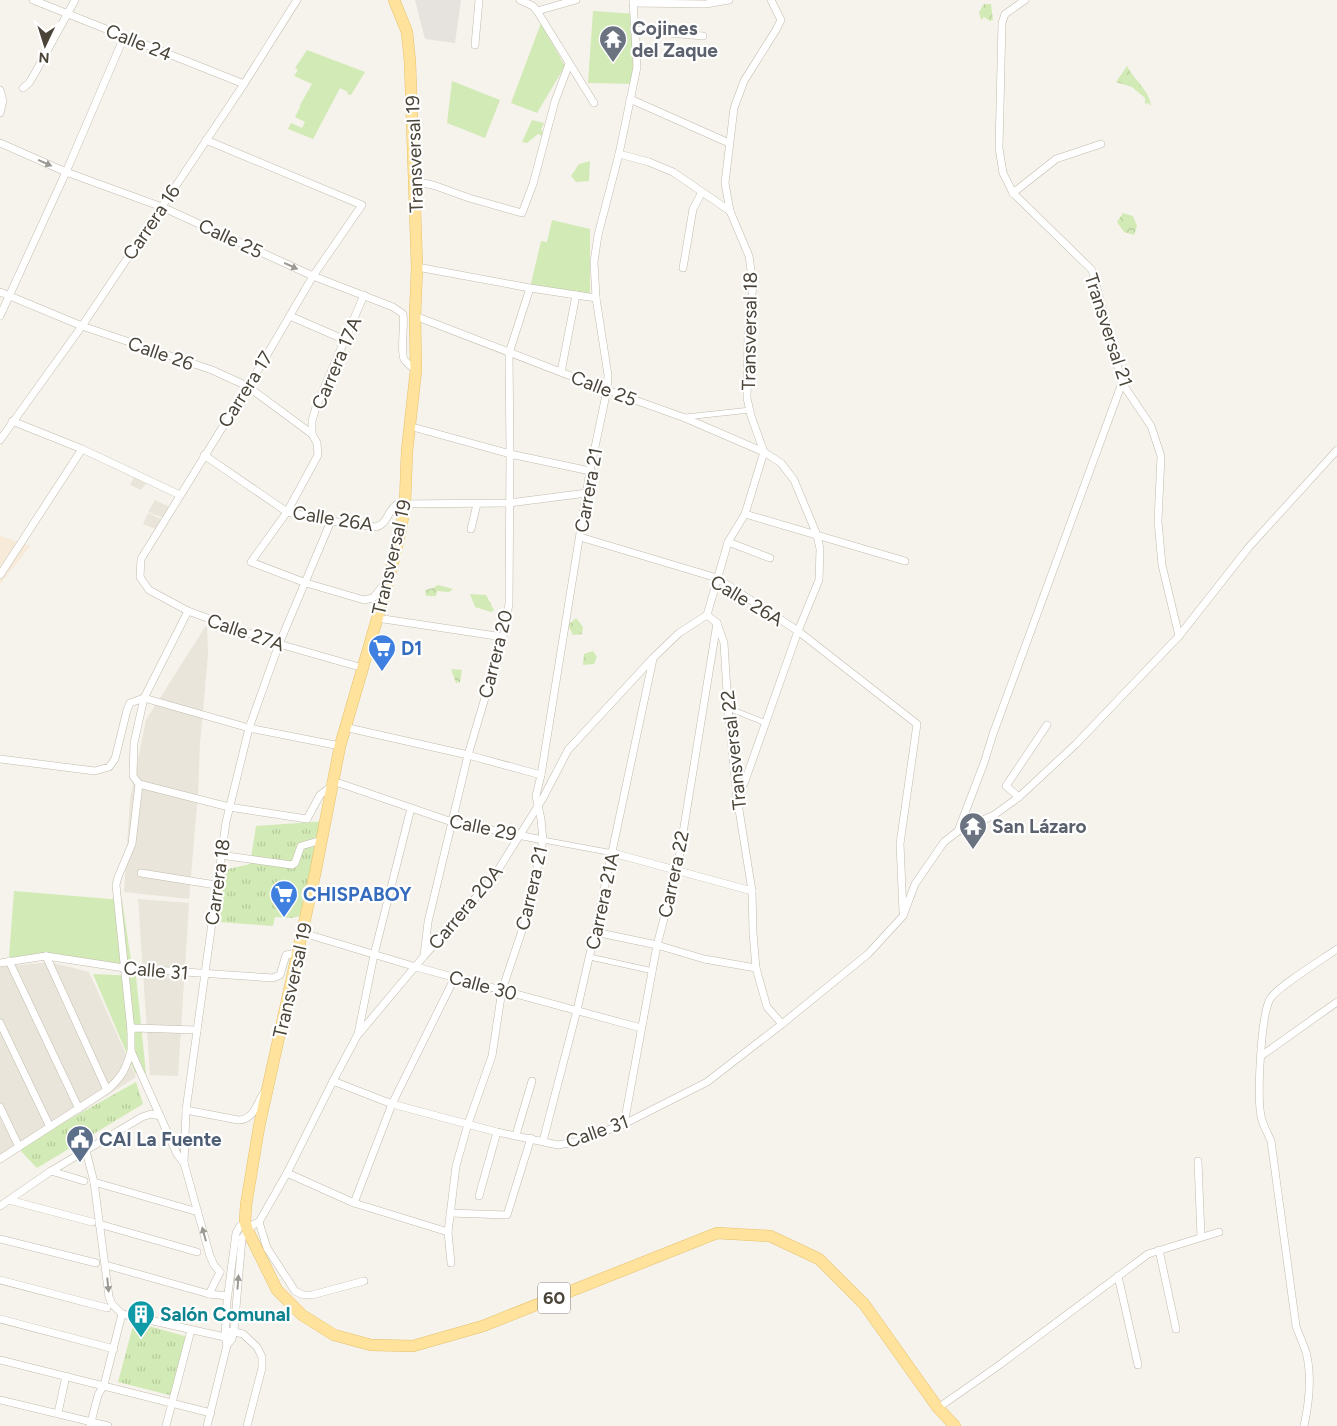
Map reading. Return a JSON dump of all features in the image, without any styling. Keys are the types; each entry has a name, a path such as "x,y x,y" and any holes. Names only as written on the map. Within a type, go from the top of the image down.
{"main road":[{"name":"Transversal 19","path":"251,1225 246,1205 268,1084 303,933 344,726 389,578 405,504 409,426 416,370 415,316 418,267 409,47 407,32 394,0"},
{"name":"60","path":"251,1225 277,1290 302,1315 334,1335 371,1345 413,1346 483,1326 717,1233 770,1236 819,1259 864,1304 938,1408 955,1426"}],"street":[{"name":"Calle 24","path":"33,0 244,84"},
{"path":"23,88 32,79 75,0"},
{"name":"Carrera 16","path":"0,440 82,326 244,84 297,0"},
{"path":"475,45 479,0"},
{"path":"520,0 533,6 538,11 594,103"},
{"path":"538,11 576,0"},
{"path":"633,1 706,4 729,0"},
{"name":"Transversal 18","path":"764,452 747,398 748,335 753,285 749,256 730,211 725,183 734,108 744,81 781,20 771,0"},
{"name":"Transversal 21","path":"1025,0 1005,14 1002,23 998,148 1003,173 1013,193 1092,270 1122,383 1150,426 1161,456 1158,521 1160,548 1162,566 1179,636"},
{"name":"Carrera 21","path":"450,1263 448,1232 456,1166 468,1124 492,1056 502,990 527,916 543,840 536,796 590,471 607,390 608,375 596,298 594,262 598,235 619,154 637,67 633,1"},
{"path":"634,30 703,36"},
{"path":"0,316 66,172 124,37"},
{"path":"415,181 522,213 533,184 555,101 569,64"},
{"path":"0,90 3,101 0,113"},
{"path":"630,99 729,143"},
{"name":"Carrera 17","path":"140,577 141,559 314,276 362,205 206,140"},
{"path":"1013,193 1056,159 1102,144"},
{"name":"Calle 25","path":"1,145 66,172 162,207 314,276 394,307 403,314 405,324 403,353 405,360 416,370"},
{"path":"619,154 648,162 673,172 730,211"},
{"path":"683,268 693,209 702,192"},
{"path":"418,267 596,298"},
{"name":"Carrera 20","path":"424,956 428,922 468,755 503,637 509,604 509,353 530,288"},
{"name":"Calle 26","path":"0,292 82,326 212,370 247,386 312,434"},
{"name":"Carrera 17A","path":"306,583 251,562 286,512 318,454 317,444 312,434 312,421 316,407 364,295"},
{"path":"561,372 576,295"},
{"path":"290,316 345,340"},
{"name":"Calle 25","path":"415,316 685,418 764,452 781,463 794,480 817,535 820,549 819,580 798,631 745,781 737,797"},
{"path":"958,831 1122,383"},
{"path":"685,418 750,410"},
{"path":"12,421 82,449 180,495"},
{"path":"409,426 510,454 590,471"},
{"path":"0,575 82,449"},
{"path":"903,916 915,884 944,842 958,831 994,815 1019,797 1076,744 1179,636 1249,547 1337,450"},
{"path":"717,623 707,615 717,578 728,542 745,514 764,452"},
{"name":"Calle 26A","path":"204,455 286,512 331,521 380,526 385,523 391,508 397,504 405,504"},
{"path":"405,504 509,503 587,494"},
{"path":"470,529 477,504"},
{"path":"745,514 905,562"},
{"name":"Carrera 18","path":"220,1272 210,1256 184,1163 186,1110 220,855 229,807 249,728 279,644 331,521"},
{"name":"Calle 26A","path":"580,537 717,578 798,631 917,724 900,844 903,916"},
{"path":"728,542 770,558"},
{"name":"Calle 27A","path":"140,577 149,590 188,611 279,644 362,668"},
{"path":"306,583 364,600 373,598 389,578"},
{"path":"188,611 144,698 134,743 133,776 137,781 229,807 308,819 320,795 332,784"},
{"name":"Carrera 20A","path":"251,1225 287,1173 332,1081 357,1036 493,878 538,806 568,750 653,658 680,632 707,615"},
{"path":"378,618 503,637"},
{"name":"Transversal 22","path":"717,623 724,643 737,797 752,891 756,968 767,1008 782,1024"},
{"name":"Carrera 22","path":"624,1124 653,971 656,945 677,870 717,623"},
{"name":"Carrera 21A","path":"543,1141 578,1010 596,932 653,658"},
{"path":"0,759 95,771 109,767 115,759 130,703 144,698 249,728 340,746"},
{"path":"728,708 766,723"},
{"path":"1019,797 1006,786 1047,724"},
{"path":"344,726 468,755 541,775"},
{"path":"0,1160 18,1146 107,1090 119,1080 126,1067 131,1051 132,1029 116,885 132,844 137,781"},
{"name":"Calle 29","path":"332,784 452,822 613,853 752,891"},
{"path":"357,1036 374,955 411,808"},
{"path":"220,855 292,866 295,863 301,846 322,840"},
{"path":"141,873 216,885"},
{"name":"Calle 31","path":"332,1081 392,1104 497,1132 558,1145 579,1141 624,1124 707,1082 868,954 903,916"},
{"path":"596,932 656,945 704,959 756,968"},
{"name":"Calle 30","path":"303,933 455,978 641,1028"},
{"path":"1304,1426 1308,1400 1306,1353 1296,1326 1272,1141 1262,1120 1260,1098 1265,1011 1270,998 1337,949"},
{"name":"Calle 31","path":"0,963 46,956 124,968 278,978 286,955 298,953"},
{"path":"46,956 107,1090"},
{"path":"590,957 653,971"},
{"path":"9,961 79,1109"},
{"path":"354,1203 392,1104 455,978"},
{"path":"1262,1056 1337,1002"},
{"path":"0,1023 50,1127"},
{"path":"132,1029 197,1030"},
{"path":"131,1051 177,1154 184,1163"},
{"path":"516,1135 532,1081"},
{"path":"186,1110 246,1120 251,1116 268,1084"},
{"path":"0,1107 18,1146"},
{"path":"0,1206 51,1171 142,1117 151,1114 160,1116"},
{"path":"479,1196 497,1132"},
{"path":"450,1213 507,1215 531,1138"},
{"path":"86,1151 94,1182 95,1223 106,1265 109,1298 112,1304 122,1314 191,1330 229,1336 243,1334 257,1347 262,1357 262,1368 248,1426"},
{"path":"1198,1161 1200,1237"},
{"path":"51,1171 84,1181"},
{"path":"287,1173 354,1203 448,1232"},
{"path":"94,1182 198,1212"},
{"path":"8,1200 197,1252"},
{"path":"229,1336 228,1296 236,1233 240,1226 251,1225"},
{"path":"251,1225 296,1290 303,1294 312,1295 364,1281"},
{"path":"208,1426 229,1336 240,1246 242,1238 251,1225"},
{"path":"938,1408 998,1366 1148,1254 1219,1232"},
{"path":"0,1239 96,1263"},
{"path":"1159,1250 1176,1329"},
{"path":"106,1265 209,1294 228,1296"},
{"path":"209,1294 220,1272 230,1273"},
{"path":"1118,1276 1138,1365"},
{"path":"0,1280 107,1308"},
{"path":"90,1423 98,1395 104,1385 122,1314"},
{"path":"0,1319 114,1348"},
{"path":"166,1426 191,1330"},
{"path":"0,1360 211,1413"},
{"path":"58,1413 66,1376"},
{"path":"0,1400 108,1426"}],"shaded area":[{"path":"415,0 461,0 455,43 425,39"},
{"path":"134,477 146,484 141,490 130,485"},
{"path":"155,500 170,507 164,518 148,512"},
{"path":"148,513 166,521 160,531 143,524"},
{"path":"0,536 30,546 0,584"},
{"path":"207,624 208,655 189,899 124,892 130,799 146,720"},
{"path":"138,899 189,903 178,1076 150,1075"},
{"path":"50,962 89,972 136,1077 0,1164 0,967"}],"green space":[{"path":"984,4 991,4 993,20 990,21 984,17 981,20 979,12"},
{"path":"593,11 636,14 636,84 588,83"},
{"path":"541,23 565,66 537,113 511,103"},
{"path":"307,50 365,72 351,95 340,88 313,139 288,129 291,123 302,128 305,122 295,117 312,84 294,76 298,70 295,68"},
{"path":"1127,66 1148,95 1151,106 1148,103 1145,104 1145,98 1132,87 1116,82"},
{"path":"452,81 500,100 485,138 447,123"},
{"path":"532,120 544,123 541,130 543,132 542,136 538,134 527,143 522,142"},
{"path":"590,161 589,181 576,182 571,176 579,164"},
{"path":"1123,213 1133,216 1137,226 1134,235 1124,232 1117,222"},
{"path":"552,220 590,229 590,296 530,288 541,241 547,242"},
{"path":"438,585 453,589 449,592 437,591 436,596 426,596 425,590"},
{"path":"470,594 486,595 494,610 491,612 475,607"},
{"path":"576,618 583,627 582,634 573,635 568,625"},
{"path":"593,651 597,657 594,664 583,665 584,654"},
{"path":"451,669 462,670 460,682 456,683"},
{"path":"327,821 308,914 292,918 275,917 273,926 219,922 224,870 250,864 256,826"},
{"path":"14,891 122,900 132,967 9,957"},
{"path":"93,974 136,976 146,1073 135,1073"},
{"path":"136,1082 143,1104 37,1168 18,1148"},
{"path":"134,1322 188,1337 173,1396 118,1382"}],"place":[{"name":"Cojines del Zaque","path":"613,63"},
{"name":"D1","path":"382,672"},
{"name":"San Lázaro","path":"973,850"},
{"name":"CHISPABOY","path":"284,918"},
{"name":"CAI La Fuente","path":"80,1163"},
{"name":"Salón Comunal","path":"141,1338"}]}
